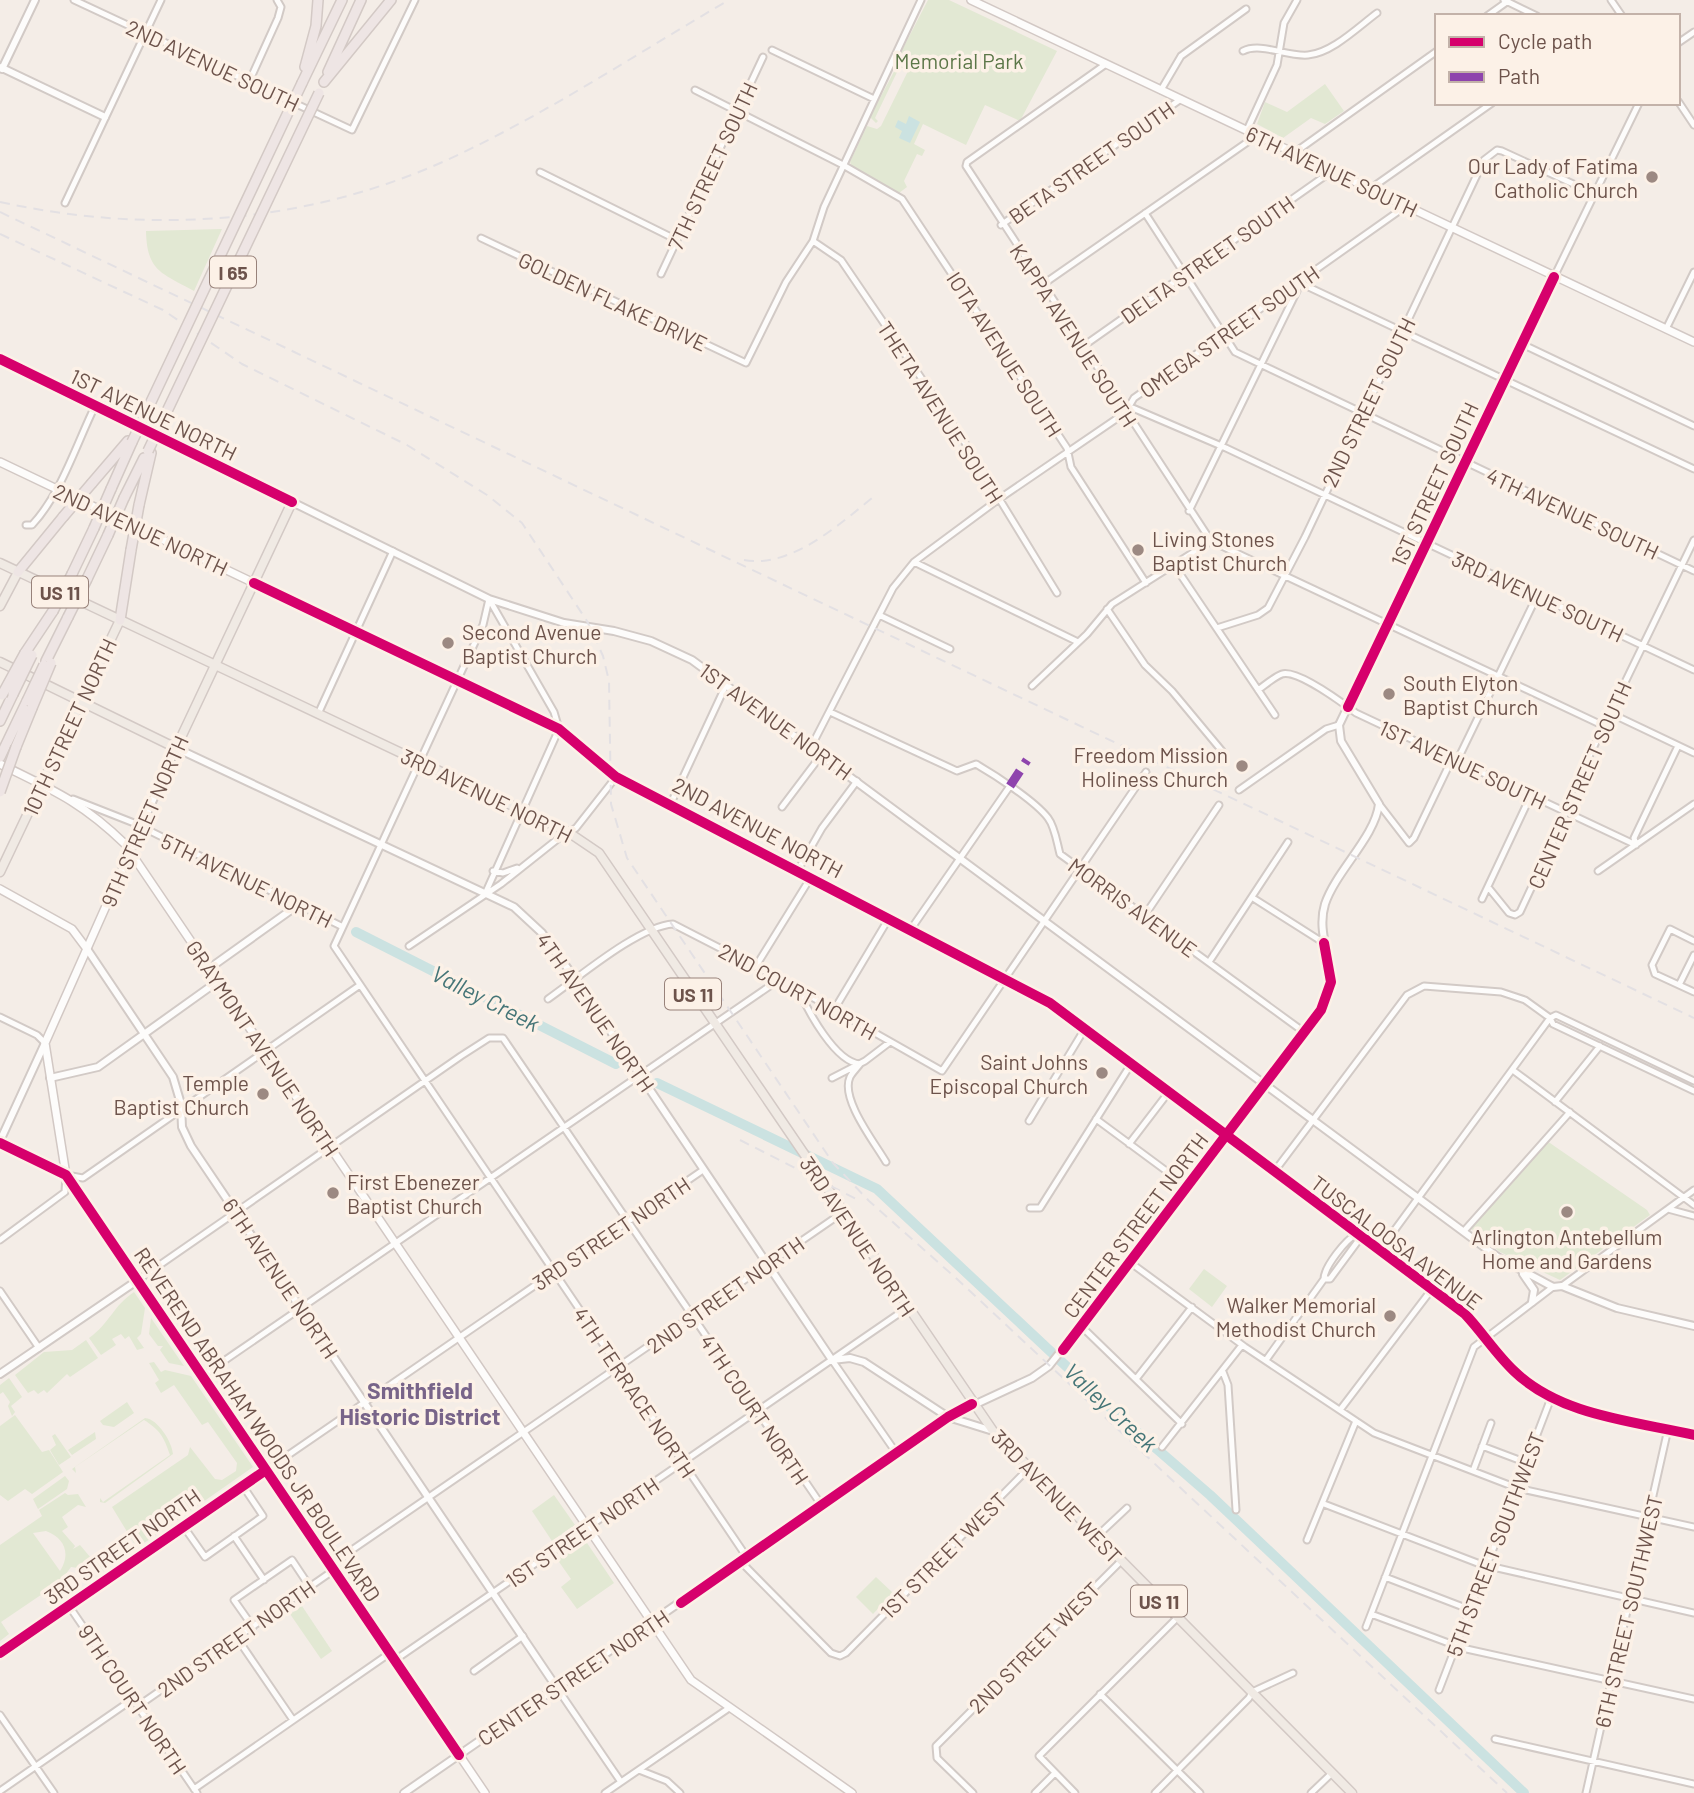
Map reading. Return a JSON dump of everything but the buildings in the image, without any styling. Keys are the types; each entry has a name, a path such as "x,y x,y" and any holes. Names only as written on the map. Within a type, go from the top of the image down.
{"highway":[{"path":"302,83 316,26 318,0"},
{"name":"I 65","path":"130,441 342,0"},
{"name":"I 65","path":"0,757 11,745 63,627 124,498 149,452 361,0"},
{"path":"324,82 391,0"},
{"path":"18,572 130,441"},
{"path":"1,696 29,654 72,574 130,441"},
{"path":"120,621 149,452"},
{"path":"0,721 29,654"},
{"path":"0,792 11,745"}],"main road":[{"name":"6TH AVENUE SOUTH","path":"971,0 1694,342"},
{"name":"1ST AVENUE NORTH","path":"0,359 292,502"},
{"name":"2ND AVENUE NORTH","path":"0,462 254,583"},
{"name":"9TH STREET NORTH","path":"176,748 292,502"},
{"name":"3RD AVENUE NORTH","path":"0,563 568,832 599,853 972,1404"},
{"path":"0,606 18,572"},
{"name":"10TH STREET NORTH","path":"0,872 120,621"},
{"name":"4TH AVENUE NORTH","path":"0,662 176,748"},
{"name":"5TH AVENUE NORTH","path":"0,764 73,799"},
{"name":"GRAYMONT AVENUE NORTH","path":"73,799 95,815 130,852 691,1679 852,1793"},
{"name":"9TH STREET NORTH","path":"45,1043 130,852"},
{"name":"6TH AVENUE NORTH","path":"0,890 72,929 87,949"},
{"path":"45,1043 66,1175"},
{"name":"REVEREND ABRAHAM WOODS JR BOULEVARD","path":"0,1142 66,1175 485,1793"},
{"name":"3RD AVENUE WEST","path":"972,1404 1025,1466 1095,1538 1352,1793"}],"street":[{"path":"34,0 1,70 105,117"},
{"name":"2ND AVENUE SOUTH","path":"75,0 352,130 415,0"},
{"path":"65,203 161,0"},
{"path":"249,82 278,18 281,7 277,0"},
{"path":"813,241 824,207 921,0"},
{"path":"1042,285 1249,141 1250,132 1274,73 1284,23 1297,0"},
{"path":"1613,3 1623,0"},
{"path":"1490,14 1507,1 1533,14"},
{"path":"1161,90 1181,56 1246,9"},
{"path":"1243,51 1252,48 1279,53 1316,54 1377,13"},
{"path":"772,50 874,99"},
{"path":"1294,153 1435,52"},
{"name":"7TH STREET SOUTH","path":"661,274 763,57"},
{"name":"KAPPA AVENUE SOUTH","path":"1106,64 967,162 966,166 1188,509"},
{"path":"695,90 844,165"},
{"name":"BETA STREET SOUTH","path":"1002,225 1181,99"},
{"path":"1680,104 1694,124"},
{"path":"1370,189 1489,105"},
{"name":"1ST STREET SOUTH","path":"1339,725 1390,625 1638,105"},
{"name":"2ND STREET SOUTH","path":"1217,628 1263,613 1285,577 1482,163 1497,150 1595,194"},
{"name":"IOTA AVENUE SOUTH","path":"844,165 902,199 1068,452 1071,467 1146,583"},
{"name":"DELTA STREET SOUTH","path":"1082,346 1332,171"},
{"path":"540,172 677,240"},
{"name":"OMEGA STREET SOUTH","path":"811,747 893,588 915,562 999,499 1125,413 1133,398 1406,206"},
{"name":"4TH AVENUE SOUTH","path":"1145,213 1235,352 1694,571"},
{"name":"GOLDEN FLAKE DRIVE","path":"481,238 746,363 786,282 813,241"},
{"name":"THETA AVENUE SOUTH","path":"813,241 841,260 962,438 1057,593"},
{"path":"1666,329 1694,272"},
{"path":"1604,726 1211,541 1188,509 1298,282 1694,469"},
{"path":"1522,344 1694,426"},
{"name":"3RD AVENUE SOUTH","path":"1128,406 1324,494 1694,670"},
{"path":"26,525 32,525 38,519 95,407"},
{"name":"1ST AVENUE NORTH","path":"292,502 489,599 564,623 614,631 651,641 692,660 727,683 1464,1231 1517,1267 1553,1287"},
{"name":"CENTER STREET SOUTH","path":"1488,887 1509,913 1518,915 1566,806 1694,540"},
{"path":"1032,686 1079,642 1107,610 1211,541"},
{"path":"318,714 393,551"},
{"path":"915,562 1079,642"},
{"path":"1174,565 1275,715"},
{"name":"2ND AVENUE NORTH","path":"254,583 559,729 616,777 671,803 1050,1003 1226,1138"},
{"path":"1239,790 1326,729 1339,725 1341,741 1379,804 1409,843 1499,675 1537,596"},
{"path":"341,926 483,625 489,599"},
{"path":"485,894 493,871 559,729 554,712 489,599"},
{"path":"1107,610 1144,665 1172,691 1222,751"},
{"path":"878,615 950,649"},
{"name":"1ST AVENUE SOUTH","path":"1258,690 1288,673 1348,707 1454,760 1636,845"},
{"path":"671,803 727,683"},
{"name":"MORRIS AVENUE","path":"830,712 957,771 976,764 1010,786 1046,816 1060,855 1304,1032"},
{"path":"1610,713 1694,754"},
{"path":"1636,845 1634,838 1678,746"},
{"name":"9TH STREET NORTH","path":"130,852 176,748"},
{"name":"4TH AVENUE NORTH","path":"176,748 514,907 531,920 576,980 897,1454"},
{"path":"782,807 822,754"},
{"path":"1007,979 1146,772"},
{"path":"409,946 584,821 616,777"},
{"path":"798,870 822,828 857,781"},
{"path":"911,929 1010,786"},
{"name":"CENTER STREET SOUTH","path":"1482,899 1531,795"},
{"name":"5TH AVENUE NORTH","path":"73,799 111,813 341,926"},
{"name":"CENTER STREET NORTH","path":"404,1793 948,1417 1031,1378 1052,1363 1132,1263 1321,1010 1331,982 1322,919 1325,903 1374,820 1379,804"},
{"path":"1598,871 1694,804"},
{"path":"1145,915 1219,806"},
{"path":"1209,962 1289,842"},
{"path":"493,871 510,872 523,865"},
{"path":"756,966 811,877"},
{"path":"1254,898 1324,943"},
{"path":"50,1078 95,1069 214,984 215,965 298,905"},
{"path":"834,1010 889,918"},
{"name":"2ND COURT NORTH","path":"650,930 673,924 780,979 942,1071 1007,979"},
{"name":"4TH TERRACE NORTH","path":"341,926 334,946 744,1553 746,1567 831,1653 840,1656 858,1641"},
{"path":"1694,941 1670,929 1652,965 1655,974 1694,992"},
{"path":"548,999 650,930"},
{"name":"6TH AVENUE NORTH","path":"87,949 173,1077 182,1127 191,1146 557,1688"},
{"path":"1679,985 1694,955"},
{"path":"202,1376 780,979"},
{"path":"0,1240 65,1192 66,1175 83,1178 264,1049 360,985"},
{"path":"1274,1172 1407,995 1424,986 1501,992 1525,1000 1550,1018 1553,1024 1694,1091"},
{"path":"798,989 837,1053 851,1063 860,1064"},
{"path":"1380,1250 1514,1071 1550,1018 1556,1015 1694,1081"},
{"path":"0,1017 37,1035 45,1043"},
{"path":"1029,1121 1084,1030"},
{"name":"4TH COURT NORTH","path":"425,1081 489,1038 506,1040 822,1506"},
{"path":"832,1078 860,1064 890,1042"},
{"name":"9TH STREET NORTH","path":"0,1142 45,1043"},
{"path":"1555,1102 1600,1045"},
{"path":"1627,1059 1630,1050"},
{"path":"860,1064 849,1079 848,1094 859,1119 886,1162"},
{"path":"1030,1208 1040,1208 1131,1064"},
{"path":"1514,1071 1694,1205"},
{"path":"0,1374 425,1081"},
{"path":"1129,1144 1168,1093"},
{"path":"1464,1231 1570,1112"},
{"path":"1096,1119 1188,1187"},
{"name":"TUSCALOOSA AVENUE","path":"1226,1138 1465,1314 1511,1369 1551,1398 1586,1410 1694,1435"},
{"name":"3RD STREET NORTH","path":"0,1653 703,1170"},
{"path":"1562,1286 1694,1190"},
{"path":"1668,1209 1694,1216"},
{"name":"2ND STREET NORTH","path":"138,1706 310,1587 429,1497 842,1213"},
{"path":"1266,1360 1324,1279 1330,1279 1358,1241 1357,1234"},
{"path":"1132,1263 1242,1345 1374,1433 1517,1488 1694,1527"},
{"path":"1517,1267 1534,1290 1532,1302"},
{"path":"1366,1627 1474,1347 1553,1287 1562,1286 1617,1308 1694,1326"},
{"path":"1340,1410 1432,1289"},
{"path":"0,1291 39,1348"},
{"path":"1136,1379 1192,1307"},
{"name":"1ST STREET NORTH","path":"196,1791 293,1720 493,1592 907,1308"},
{"path":"1082,1327 1182,1424"},
{"path":"1162,1447 1242,1345"},
{"path":"832,1360 850,1358 872,1366 948,1417 993,1431"},
{"path":"1223,1372 1228,1385 1236,1510"},
{"name":"5TH STREET SOUTHWEST","path":"1439,1690 1551,1398"},
{"path":"1307,1541 1356,1421"},
{"path":"1474,1471 1491,1423"},
{"name":"6TH STREET SOUTHWEST","path":"1586,1793 1668,1429"},
{"path":"1482,1446 1527,1463"},
{"name":"1ST STREET WEST","path":"858,1641 1022,1475 1025,1466"},
{"path":"184,1527 205,1557 263,1516 243,1486"},
{"path":"1324,1504 1488,1566 1694,1613"},
{"path":"1095,1538 1127,1508"},
{"path":"234,1536 264,1580"},
{"path":"253,1627 234,1600 292,1560 310,1587"},
{"name":"2ND STREET WEST","path":"973,1793 937,1758 936,1746 1120,1562"},
{"path":"1385,1577 1471,1610"},
{"name":"9TH COURT NORTH","path":"69,1605 196,1791"},
{"path":"1371,1614 1457,1646 1694,1699"},
{"path":"1075,1793 1040,1756 1177,1618"},
{"path":"474,1671 523,1636"},
{"path":"237,1637 293,1720"},
{"path":"1155,1793 1252,1692 1293,1673"},
{"path":"557,1688 621,1782"},
{"path":"1100,1694 1200,1793"},
{"name":"2ND STREET NORTH","path":"0,1791 133,1699"},
{"path":"605,1793 614,1790 621,1782 729,1708"},
{"path":"0,1715 54,1793"},
{"path":"1495,1739 1694,1784"},
{"path":"639,1770 667,1781 680,1793"},
{"path":"1035,1793 1055,1773"},
{"path":"1311,1793 1332,1773"}],"green space":[{"name":"Memorial Park","path":"928,0 949,0 1057,51 1020,121 985,105 966,145 923,124 914,144 925,150 922,156 917,154 904,181 907,187 899,193 853,169 850,162 867,126 877,129 881,126 909,69 899,56"},
{"path":"898,64 904,68 899,68 875,118 878,121 876,123 870,117"},
{"path":"1325,84 1344,111 1325,124 1311,118 1283,138 1257,124 1265,102 1287,112"},
{"path":"222,229 194,291 158,270 149,255 146,231"},
{"name":"Arlington Antebellum Home and Gardens","path":"1547,1141 1647,1210 1650,1215 1560,1280 1500,1252 1470,1228"},
{"path":"1204,1269 1227,1286 1212,1307 1189,1289"},
{"path":"134,1292 145,1308 141,1334 137,1338 144,1348 137,1350 129,1336 125,1339 121,1334 112,1339 116,1345 101,1355 89,1338"},
{"path":"151,1318 184,1366 169,1363 160,1350 163,1346 158,1346 149,1334"},
{"path":"86,1340 98,1358 70,1377 67,1374 47,1393 44,1390 38,1394 34,1390 28,1393 15,1375 44,1352 72,1350"},
{"path":"154,1362 161,1372 165,1370 191,1376 253,1467 137,1548 112,1507 188,1455 190,1447 215,1479 222,1480 236,1471 237,1463 208,1422 202,1425 174,1385 161,1393 155,1383 159,1380 149,1363"},
{"path":"9,1378 22,1397 11,1406 15,1412 12,1416 8,1406 10,1402 3,1392 0,1394 0,1385"},
{"path":"127,1402 134,1413 114,1427 103,1425 100,1421"},
{"path":"15,1415 42,1452 49,1450 63,1472 32,1494 25,1489 8,1501 0,1495 0,1426"},
{"path":"145,1418 155,1422 164,1432 173,1454 105,1503 100,1502 100,1498 103,1502 170,1455 158,1431 144,1420 75,1467 76,1473 72,1469"},
{"path":"95,1432 96,1439 72,1455 68,1450"},
{"path":"55,1434 71,1457 59,1465 50,1450 56,1445 52,1436"},
{"path":"65,1476 69,1481 67,1489 38,1509 33,1499"},
{"path":"65,1493 78,1494 86,1507 78,1505 62,1517 68,1527 62,1531 75,1546 73,1549 80,1545 91,1558 78,1568 71,1567 60,1582 1,1622 9,1634 0,1641 0,1545 42,1516 39,1510","holes":["46,1531 53,1534 64,1547 65,1559 60,1571 33,1533"]},
{"path":"554,1495 575,1525 552,1541 532,1511"},
{"path":"585,1540 614,1583 577,1609 561,1587 571,1579 557,1559"},
{"path":"114,1547 122,1558 89,1581 79,1569 92,1560 97,1563 111,1554 109,1550"},
{"path":"876,1577 893,1593 873,1614 856,1597"},
{"path":"302,1606 332,1651 321,1659 290,1614"}],"water":[{"path":"909,116 920,122 910,143 899,138 902,131 895,127 898,120 906,124"}],"waterway":[{"name":"Valley Creek","path":"356,932 616,1064"},
{"name":"Valley Creek","path":"657,1083 877,1189 1128,1424 1210,1495 1524,1793"}],"railway":[{"path":"0,202 57,212 171,220 283,210 339,198 394,182 447,160 519,124 729,0"},
{"path":"0,212 1694,1018"},
{"path":"0,234 163,310 242,364 407,445 487,495 522,523 587,621 603,656 609,681 611,804 627,858 833,1163 869,1201 957,1279 1507,1793"},
{"path":"744,560 762,561 798,550 832,530 877,494"},
{"path":"740,1140 860,1201"}],"marked path":[{"path":"1010,786 1027,760"}],"cycle path":[{"path":"1348,707 1554,277"},
{"path":"0,359 292,502"},
{"path":"254,583 559,729 616,777 1050,1003 1465,1314 1507,1364 1532,1386 1553,1398 1599,1415 1694,1435"},
{"path":"1063,1350 1321,1010 1331,982 1324,943"},
{"path":"0,1143 66,1175 459,1755"},
{"path":"681,1603 948,1417 972,1404"},
{"path":"0,1653 266,1470"}],"place":[{"name":"Our Lady of Fatima Catholic Church","path":"1652,177"},
{"name":"Living Stones Baptist Church","path":"1138,550"},
{"name":"Second Avenue Baptist Church","path":"448,643"},
{"name":"South Elyton Baptist Church","path":"1389,694"},
{"name":"Freedom Mission Holiness Church","path":"1242,766"},
{"name":"Saint Johns Episcopal Church","path":"1102,1073"},
{"name":"Temple Baptist Church","path":"263,1094"},
{"name":"First Ebenezer Baptist Church","path":"333,1193"},
{"name":"Arlington Antebellum Home and Gardens","path":"1567,1212"},
{"name":"Walker Memorial Methodist Church","path":"1390,1316"}],"district":[{"name":"Smithfield Historic District","path":"420,1403"}]}
